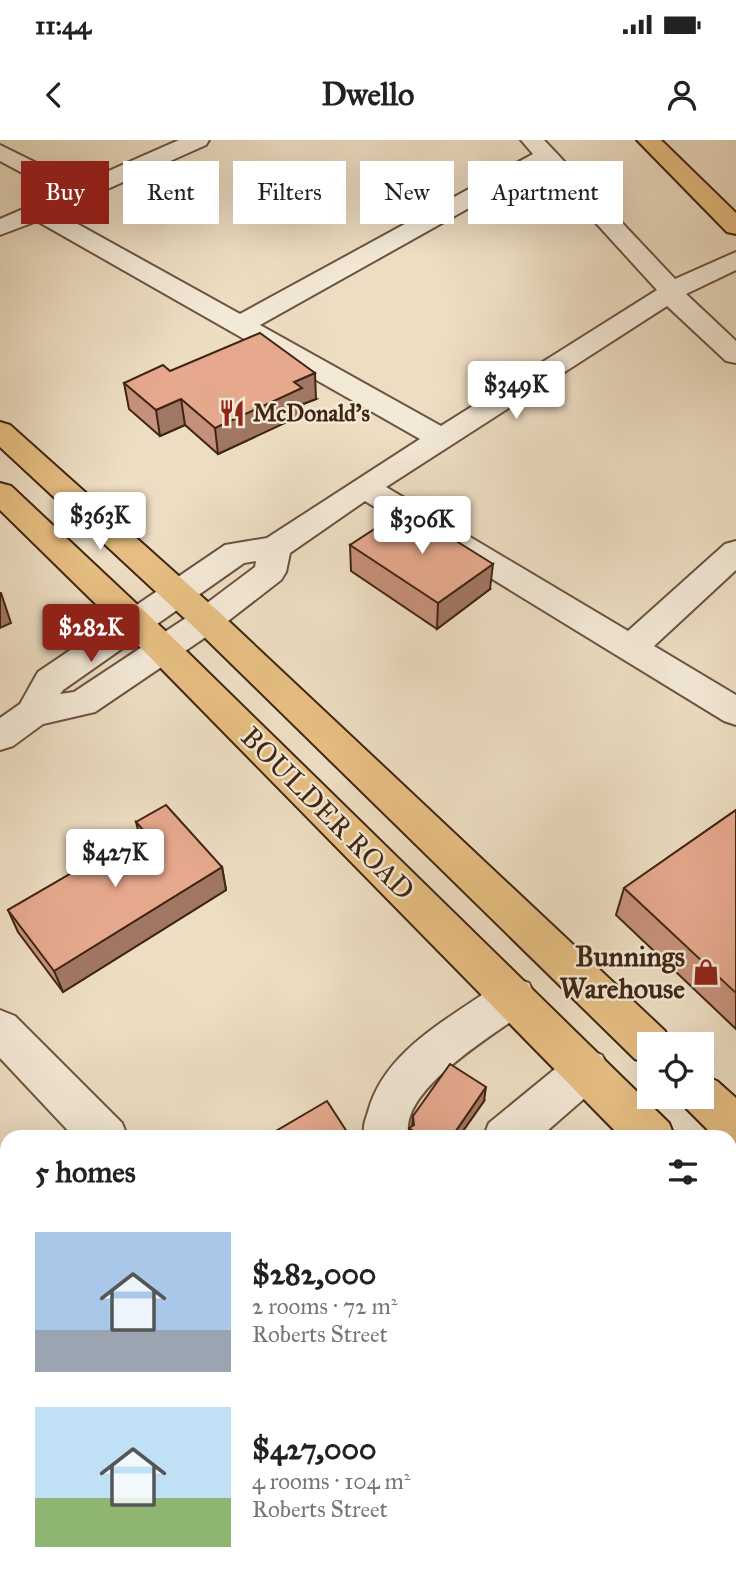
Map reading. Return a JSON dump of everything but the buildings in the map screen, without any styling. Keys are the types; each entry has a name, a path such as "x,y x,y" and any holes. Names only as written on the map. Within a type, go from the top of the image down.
{"main road":[{"path":"648,140 736,227"},
{"name":"BOULDER ROAD","path":"0,431 207,620 637,1033"},
{"name":"BOULDER ROAD","path":"0,493 135,621 514,996 645,1130"},
{"path":"714,1106 736,1127"}],"street":[{"path":"109,179 198,140"},
{"path":"239,326 539,148 673,291 677,301 736,355"},
{"path":"0,152 21,163"},
{"path":"0,228 21,218"},
{"path":"60,224 442,439"},
{"path":"33,713 50,681 236,553 275,548 364,487 673,291 736,260"},
{"path":"364,487 736,712"},
{"path":"0,736 33,713 83,703 207,620 270,572 275,548"},
{"path":"631,648 736,552"},
{"path":"385,1130 391,1101 416,1067 514,996"},
{"path":"0,1030 98,1130"},
{"path":"515,1130 587,1069"}],"place":[{"name":"McDonald's","path":"232,413"},
{"name":"Bunnings Warehouse","path":"706,972"}]}
